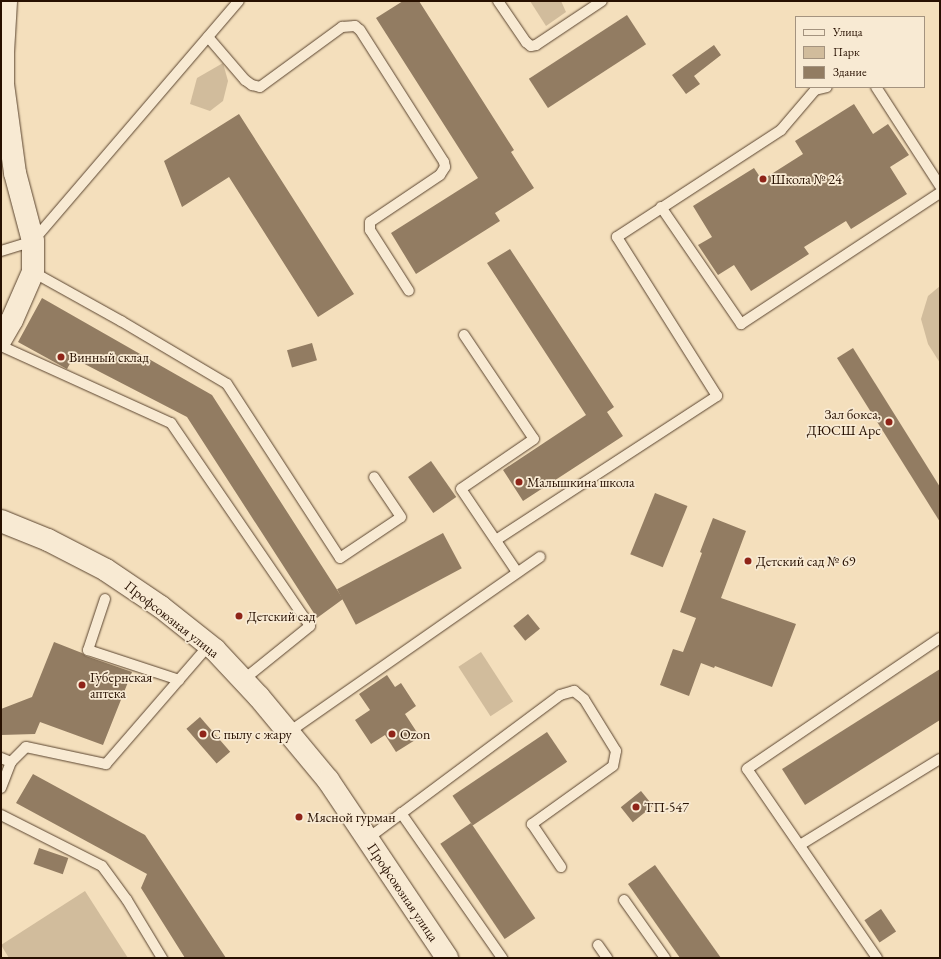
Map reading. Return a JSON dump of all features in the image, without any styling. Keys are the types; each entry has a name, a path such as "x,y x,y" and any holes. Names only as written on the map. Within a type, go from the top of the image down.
{"main road":[{"path":"1,338 12,320 33,272 33,241 15,173 3,84 2,52 6,1"},
{"name":"Профсоюзная улица","path":"1,521 48,540 106,570 161,607 209,645 243,680 289,732 328,780 447,958"}],"lane":[{"path":"1,251 33,241 239,1"},
{"path":"498,1 526,42 531,46 536,45 602,1"},
{"path":"208,37 245,80 252,85 260,86 342,27 355,26 360,30 444,162 445,167 440,176 370,222 370,230 409,291"},
{"path":"496,540 717,396 617,237 781,130 815,90 823,88"},
{"path":"877,88 940,186"},
{"path":"661,207 741,324 940,193"},
{"path":"33,272 121,321 227,384 340,558 401,517 374,477"},
{"path":"464,336 534,439 461,488 517,572"},
{"path":"1,346 171,423 310,626 243,680"},
{"path":"289,732 540,557"},
{"path":"105,599 88,650 179,680"},
{"path":"877,958 747,769 940,638"},
{"path":"1,788 11,762 26,747 106,764 209,645"},
{"path":"367,839 560,695 574,691 584,699 616,751 613,766 532,824 561,867"},
{"path":"1,758 11,762"},
{"path":"800,845 940,759"},
{"path":"401,813 502,958"},
{"path":"1,815 102,866 126,900 162,958"},
{"path":"624,900 665,958"},
{"path":"598,945 607,958"}],"green space":[{"path":"530,1 561,1 566,12 546,26"},
{"path":"223,63 228,81 223,101 210,111 190,104 197,78"},
{"path":"940,286 940,363 928,344 921,319 928,296"},
{"path":"481,652 513,701 490,716 458,667"},
{"path":"85,891 128,958 9,958 1,945"}],"building":[{"path":"403,1 419,1 514,150 511,152 534,188 495,213 500,221 416,274 391,233 478,178 376,18"},
{"path":"627,15 646,44 548,108 529,79"},
{"path":"714,45 721,55 694,76 700,84 686,94 672,75"},
{"path":"854,104 873,134 888,124 909,155 890,167 907,194 851,229 846,221 804,247 809,254 751,291 734,265 718,275 698,245 712,237 693,206 754,168 762,180 803,154 795,141"},
{"path":"239,114 354,294 318,317 229,177 182,207 164,161"},
{"path":"510,249 614,407 607,412 623,436 523,501 503,470 586,415 487,263"},
{"path":"42,298 212,395 343,599 317,618 187,417 73,358 67,369 18,342"},
{"path":"312,343 317,360 292,367 287,350"},
{"name":"Зал бокса, ДЮСШ Арс","path":"853,348 940,487 940,522 837,358"},
{"path":"431,461 456,497 433,513 408,477"},
{"path":"655,493 687,506 663,567 630,554"},
{"path":"713,518 746,531 721,598 796,624 772,687 715,666 714,668 701,663 689,696 660,685 673,649 683,652 696,618 680,612 702,553 700,552"},
{"path":"443,533 462,568 356,625 337,589"},
{"path":"528,614 540,629 525,641 513,626"},
{"name":"Губернская аптека","path":"54,642 86,656 132,672 103,745 40,722 35,734 1,735 1,709 32,697"},
{"path":"940,669 940,720 805,805 782,769"},
{"path":"387,675 395,687 401,683 416,706 405,714 420,737 396,752 385,735 371,744 355,720 370,710 359,694"},
{"name":"С пылу с жару","path":"200,717 230,752 217,764 186,729"},
{"path":"547,732 567,762 473,826 452,796"},
{"path":"33,774 145,835 226,958 185,958 141,888 147,874 16,803"},
{"name":"ТП-547","path":"641,791 653,806 633,822 621,807"},
{"path":"471,823 535,918 505,939 440,844"},
{"path":"39,848 68,858 63,874 33,864"},
{"path":"655,865 721,958 680,958 628,884"},
{"path":"881,909 896,931 880,943 864,920"}],"place":[{"name":"Школа № 24","path":"763,179"},
{"name":"Винный склад","path":"61,357"},
{"name":"Зал бокса, ДЮСШ Арс","path":"889,422"},
{"name":"Малышкина школа","path":"519,482"},
{"name":"Детский сад № 69","path":"748,561"},
{"name":"Детский сад","path":"239,616"},
{"name":"Губернская аптека","path":"82,685"},
{"name":"С пылу с жару","path":"203,734"},
{"name":"Ozon","path":"392,734"},
{"name":"ТП-547","path":"636,807"},
{"name":"Мясной гурман","path":"299,817"}]}
